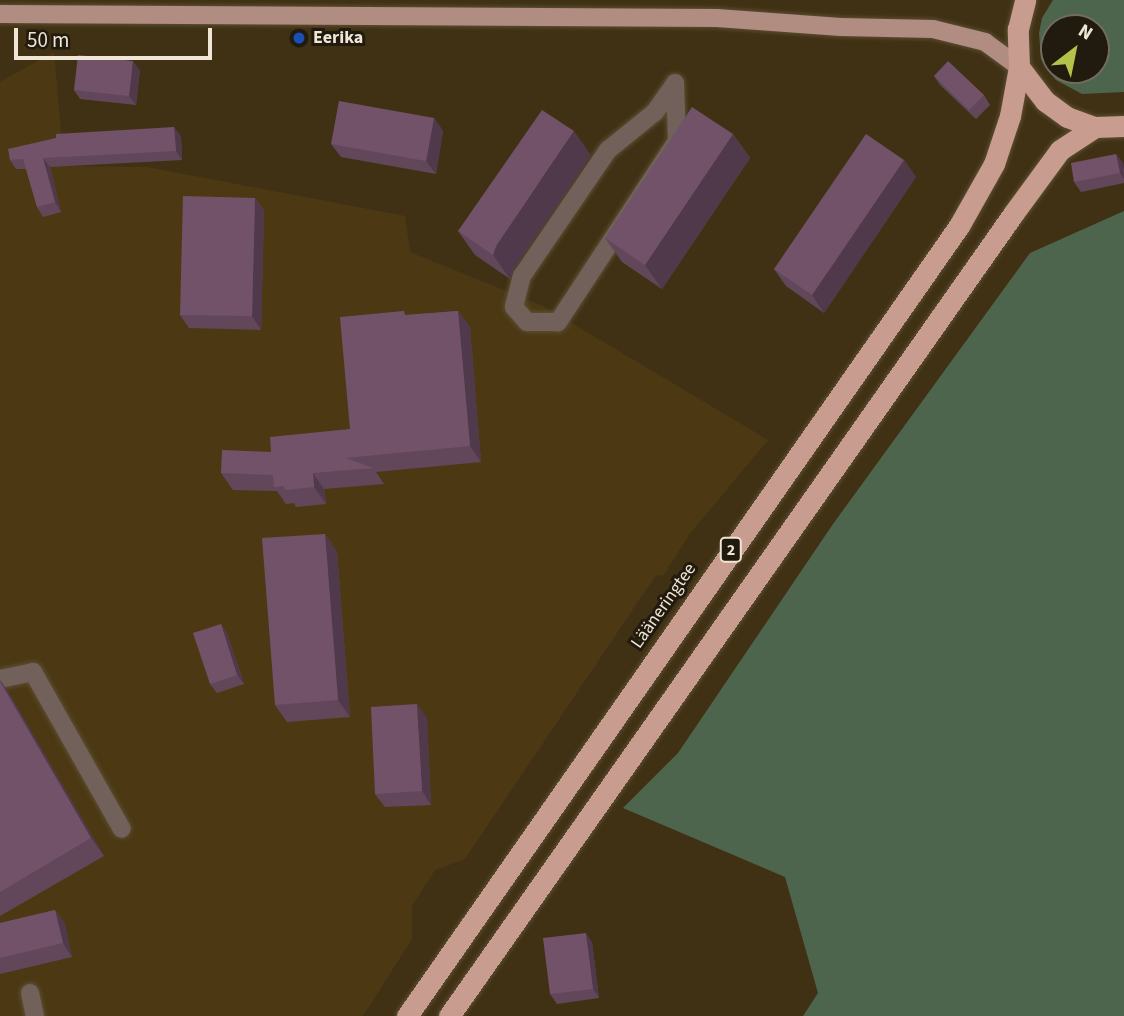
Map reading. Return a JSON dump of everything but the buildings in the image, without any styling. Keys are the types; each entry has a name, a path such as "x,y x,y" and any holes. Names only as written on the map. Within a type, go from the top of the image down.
{"highway":[{"name":"Lääneringtee","path":"407,1016 959,226 994,164 1010,116 1020,67 1018,29 1025,0"},
{"path":"1020,67 1045,101 1067,117 1095,127 1124,126"},
{"name":"2","path":"449,1016 1013,214 1060,150 1095,127"}],"main road":[{"path":"0,14 703,18 933,29 985,42 1020,67"}],"lane":[{"path":"675,83 677,141 558,322 527,322 514,307 522,276 608,150 655,112 675,83"},
{"path":"0,679 33,672 122,829"},
{"path":"30,993 35,1016"}],"shaded area":[{"path":"54,52 64,166 147,167 405,216 410,252 543,306 768,440 689,535 663,576 656,575 465,859 435,870 412,906 412,939 363,1016 0,1016 0,82"}],"green space":[{"path":"1053,0 1124,0 1124,92 1082,94 1063,84 1110,84 1110,14 1044,14"},
{"path":"1124,211 1124,1016 803,1016 818,993 785,877 623,808 678,753 833,524 1030,253"}],"place":[{"name":"Eerika","path":"299,38"}]}
